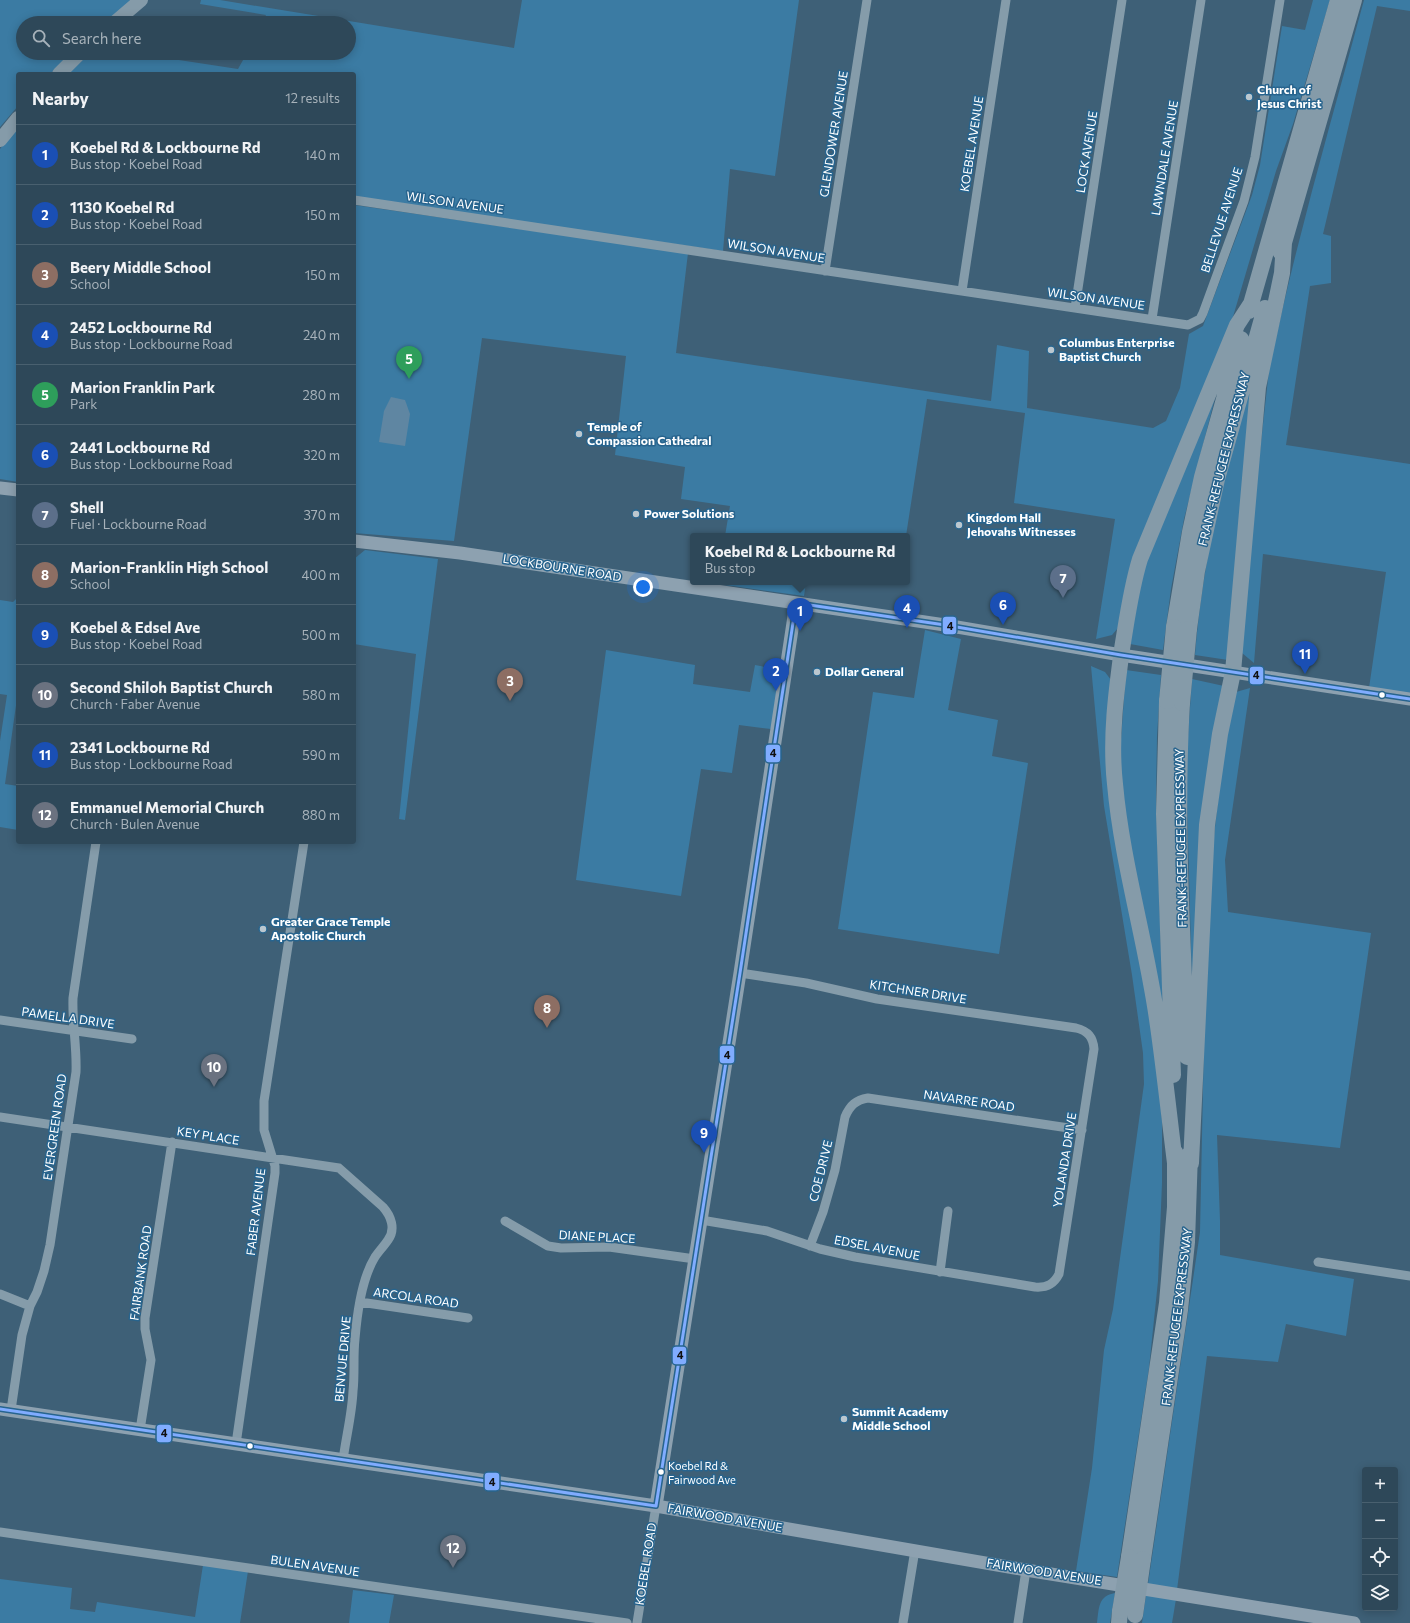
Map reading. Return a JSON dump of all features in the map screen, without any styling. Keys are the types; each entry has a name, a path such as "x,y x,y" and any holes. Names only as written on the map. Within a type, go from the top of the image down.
{"highway":[{"name":"FRANK-REFUGEE EXPRESSWAY","path":"1127,1618 1136,1558 1180,1310 1187,1242 1183,1163 1178,810 1179,753 1174,702 1190,532 1212,438 1338,0"},
{"name":"FRANK-REFUGEE EXPRESSWAY","path":"1182,628 1197,571 1217,479 1238,398 1354,0"},
{"path":"1183,1163 1207,825 1220,734 1233,672 1258,386 1282,273 1284,243"},
{"path":"1183,1163 1124,844 1115,784 1114,721 1117,678 1135,575 1140,559 1237,325 1252,302"}],"main road":[{"path":"122,16 141,0"},
{"path":"61,72 73,60"},
{"path":"0,140 16,120"}],"street":[{"name":"GLENDOWER AVENUE","path":"825,271 867,0"},
{"name":"KOEBEL AVENUE","path":"962,291 1006,0"},
{"name":"LOCK AVENUE","path":"1076,308 1122,0"},
{"name":"LAWNDALE AVENUE","path":"1152,320 1201,0"},
{"name":"BELLEVUE AVENUE","path":"1194,323 1200,319 1203,313 1244,201 1255,157 1280,0"},
{"name":"WILSON AVENUE","path":"356,200 1152,320 1188,325 1194,323"},
{"path":"0,488 16,490"},
{"name":"LOCKBOURNE ROAD","path":"356,541 453,552 945,625 1121,655 1410,699"},
{"name":"KOEBEL ROAD","path":"637,1623 740,973 796,603"},
{"name":"EVERGREEN ROAD","path":"5,1410 22,1335 30,1306 37,1292 44,1271 50,1245 76,1072 77,1052 72,1017 74,986 96,844"},
{"name":"FABER AVENUE","path":"236,1444 275,1173 264,1130 263,1108 304,844"},
{"name":"KITCHNER DRIVE","path":"740,973 806,983 877,999 1076,1028 1084,1030 1091,1036"},
{"name":"PAMELLA DRIVE","path":"0,1020 132,1039"},
{"name":"YOLANDA DRIVE","path":"1050,1285 1056,1280 1059,1274 1094,1050 1094,1042 1091,1036"},
{"name":"NAVARRE ROAD","path":"853,1103 860,1099 868,1098 1082,1130"},
{"name":"COE DRIVE","path":"810,1246 823,1212 835,1170 848,1109 853,1103"},
{"name":"KEY PLACE","path":"0,1117 339,1168 383,1207 392,1219"},
{"name":"FAIRBANK ROAD","path":"140,1430 151,1360 145,1329 145,1318 172,1142"},
{"path":"940,1272 948,1211"},
{"name":"BENVUE DRIVE","path":"343,1460 354,1391 354,1339 363,1284 368,1267 389,1239 392,1219"},
{"name":"EDSEL AVENUE","path":"701,1220 767,1231 810,1246 855,1257 1035,1287 1043,1288 1050,1285"},
{"name":"DIANE PLACE","path":"505,1221 548,1246 573,1248 609,1247 695,1259"},
{"path":"1318,1262 1410,1276"},
{"path":"0,1294 30,1306"},
{"name":"ARCOLA ROAD","path":"360,1302 468,1318"},
{"name":"FAIRWOOD AVENUE","path":"5,1410 656,1506 1026,1570 1354,1623"},
{"name":"BULEN AVENUE","path":"0,1532 627,1623"},
{"path":"903,1623 915,1550"},
{"path":"1018,1623 1026,1570"}],"shaded area":[{"path":"0,0 133,0 114,16 16,16 16,60 65,60 52,72 16,72 16,108 0,127"},
{"path":"201,0 220,0 318,16 266,16 200,4"},
{"path":"522,0 799,0 775,176 730,169 723,251 356,198 356,72 70,72 83,60 179,60 238,69 243,60 356,60 356,22 514,48"},
{"path":"1313,0 1330,0 1293,124 1276,171 1227,337 1118,628 1112,635 1096,639 1115,519 1014,503 1025,413 927,399 906,533 726,533 730,506 681,499 685,467 615,455 626,356 482,338 454,541 356,533 356,205 688,253 676,353 991,401 997,345 1029,351 1027,408 1153,428 1166,421 1180,388 1189,334 1203,326 1252,195 1260,165 1282,26 1305,30"},
{"path":"1364,0 1410,0 1410,11 1377,6 1323,234 1331,236 1331,283 1310,286 1286,445 1410,464 1410,693 1369,688 1386,572 1263,554 1254,663 1242,653 1239,642 1269,370 1302,230"},
{"path":"16,126 16,482 0,479 0,149"},
{"path":"1259,357 1228,660 1195,655 1203,583 1216,513 1234,438"},
{"path":"391,397 405,400 410,414 405,446 379,442 384,411"},
{"path":"1215,398 1184,519 1171,589 1163,650 1130,644 1143,567"},
{"path":"365,550 438,559 405,820 399,819 416,654 356,644 356,557"},
{"path":"725,585 806,585 804,596"},
{"path":"16,599 16,705 5,784 16,786 16,830 0,827 0,741 7,695 0,694 0,600 13,602"},
{"path":"925,630 961,639 948,710 998,720 992,756 1028,763 999,954 838,929 873,692 914,698"},
{"path":"606,650 695,665 693,684 750,692 755,665 780,670 771,729 739,725 732,773 701,769 681,896 576,880"},
{"path":"1091,666 1105,672 1111,680 1106,724 1156,1042 1162,1121 1162,1183 1158,1281 1149,1368 1117,1577 1076,1571 1092,1468 1104,1350 1113,1309 1144,1084 1143,1053 1132,975 1104,806"},
{"path":"1126,670 1161,675 1157,736 1156,798 1163,1012 1134,875 1119,768"},
{"path":"1192,679 1224,686 1192,986 1186,765"},
{"path":"1250,688 1225,860 1228,912 1371,933 1340,1148 1217,1135 1220,1255 1354,1279 1346,1336 1286,1324 1278,1362 1207,1356 1177,1590 1148,1584 1200,1232 1205,991 1210,871 1224,748 1236,692"},
{"path":"203,1565 248,1571 240,1623 0,1623 0,1579 72,1588 70,1609 95,1612 97,1602 195,1617"},
{"path":"353,1590 394,1595 389,1623 349,1623"},
{"path":"1115,1593 1110,1623 1097,1623 1099,1608 1102,1600 1105,1597"},
{"path":"1146,1595 1176,1599 1172,1623 1142,1623"}],"transit line":[{"name":"4","path":"796,603 945,625 1121,655 1410,699"},
{"name":"4","path":"656,1506 740,973 796,603"},
{"name":"4","path":"0,1409 656,1506"}],"place":[{"name":"Church of Jesus Christ","path":"1249,97"},
{"name":"Columbus Enterprise Baptist Church","path":"1051,350"},
{"name":"Marion Franklin Park","path":"409,379"},
{"name":"Temple of Compassion Cathedral","path":"579,434"},
{"name":"Power Solutions","path":"636,514"},
{"name":"Kingdom Hall Jehovahs Witnesses","path":"959,525"},
{"name":"Shell","path":"1063,598"},
{"name":"2441 Lockbourne Rd","path":"1003,625"},
{"name":"2452 Lockbourne Rd","path":"907,628"},
{"name":"Koebel Rd & Lockbourne Rd","path":"800,631"},
{"name":"Dollar General","path":"817,672"},
{"name":"2341 Lockbourne Rd","path":"1305,674"},
{"name":"1130 Koebel Rd","path":"776,691"},
{"name":"Beery Middle School","path":"510,701"},
{"name":"Greater Grace Temple Apostolic Church","path":"263,929"},
{"name":"Marion-Franklin High School","path":"547,1028"},
{"name":"Second Shiloh Baptist Church","path":"214,1087"},
{"name":"Koebel & Edsel Ave","path":"704,1153"},
{"name":"Summit Academy Middle School","path":"844,1419"},
{"name":"Koebel Rd & Fairwood Ave","path":"661,1472"},
{"name":"Emmanuel Memorial Church","path":"453,1568"}]}
